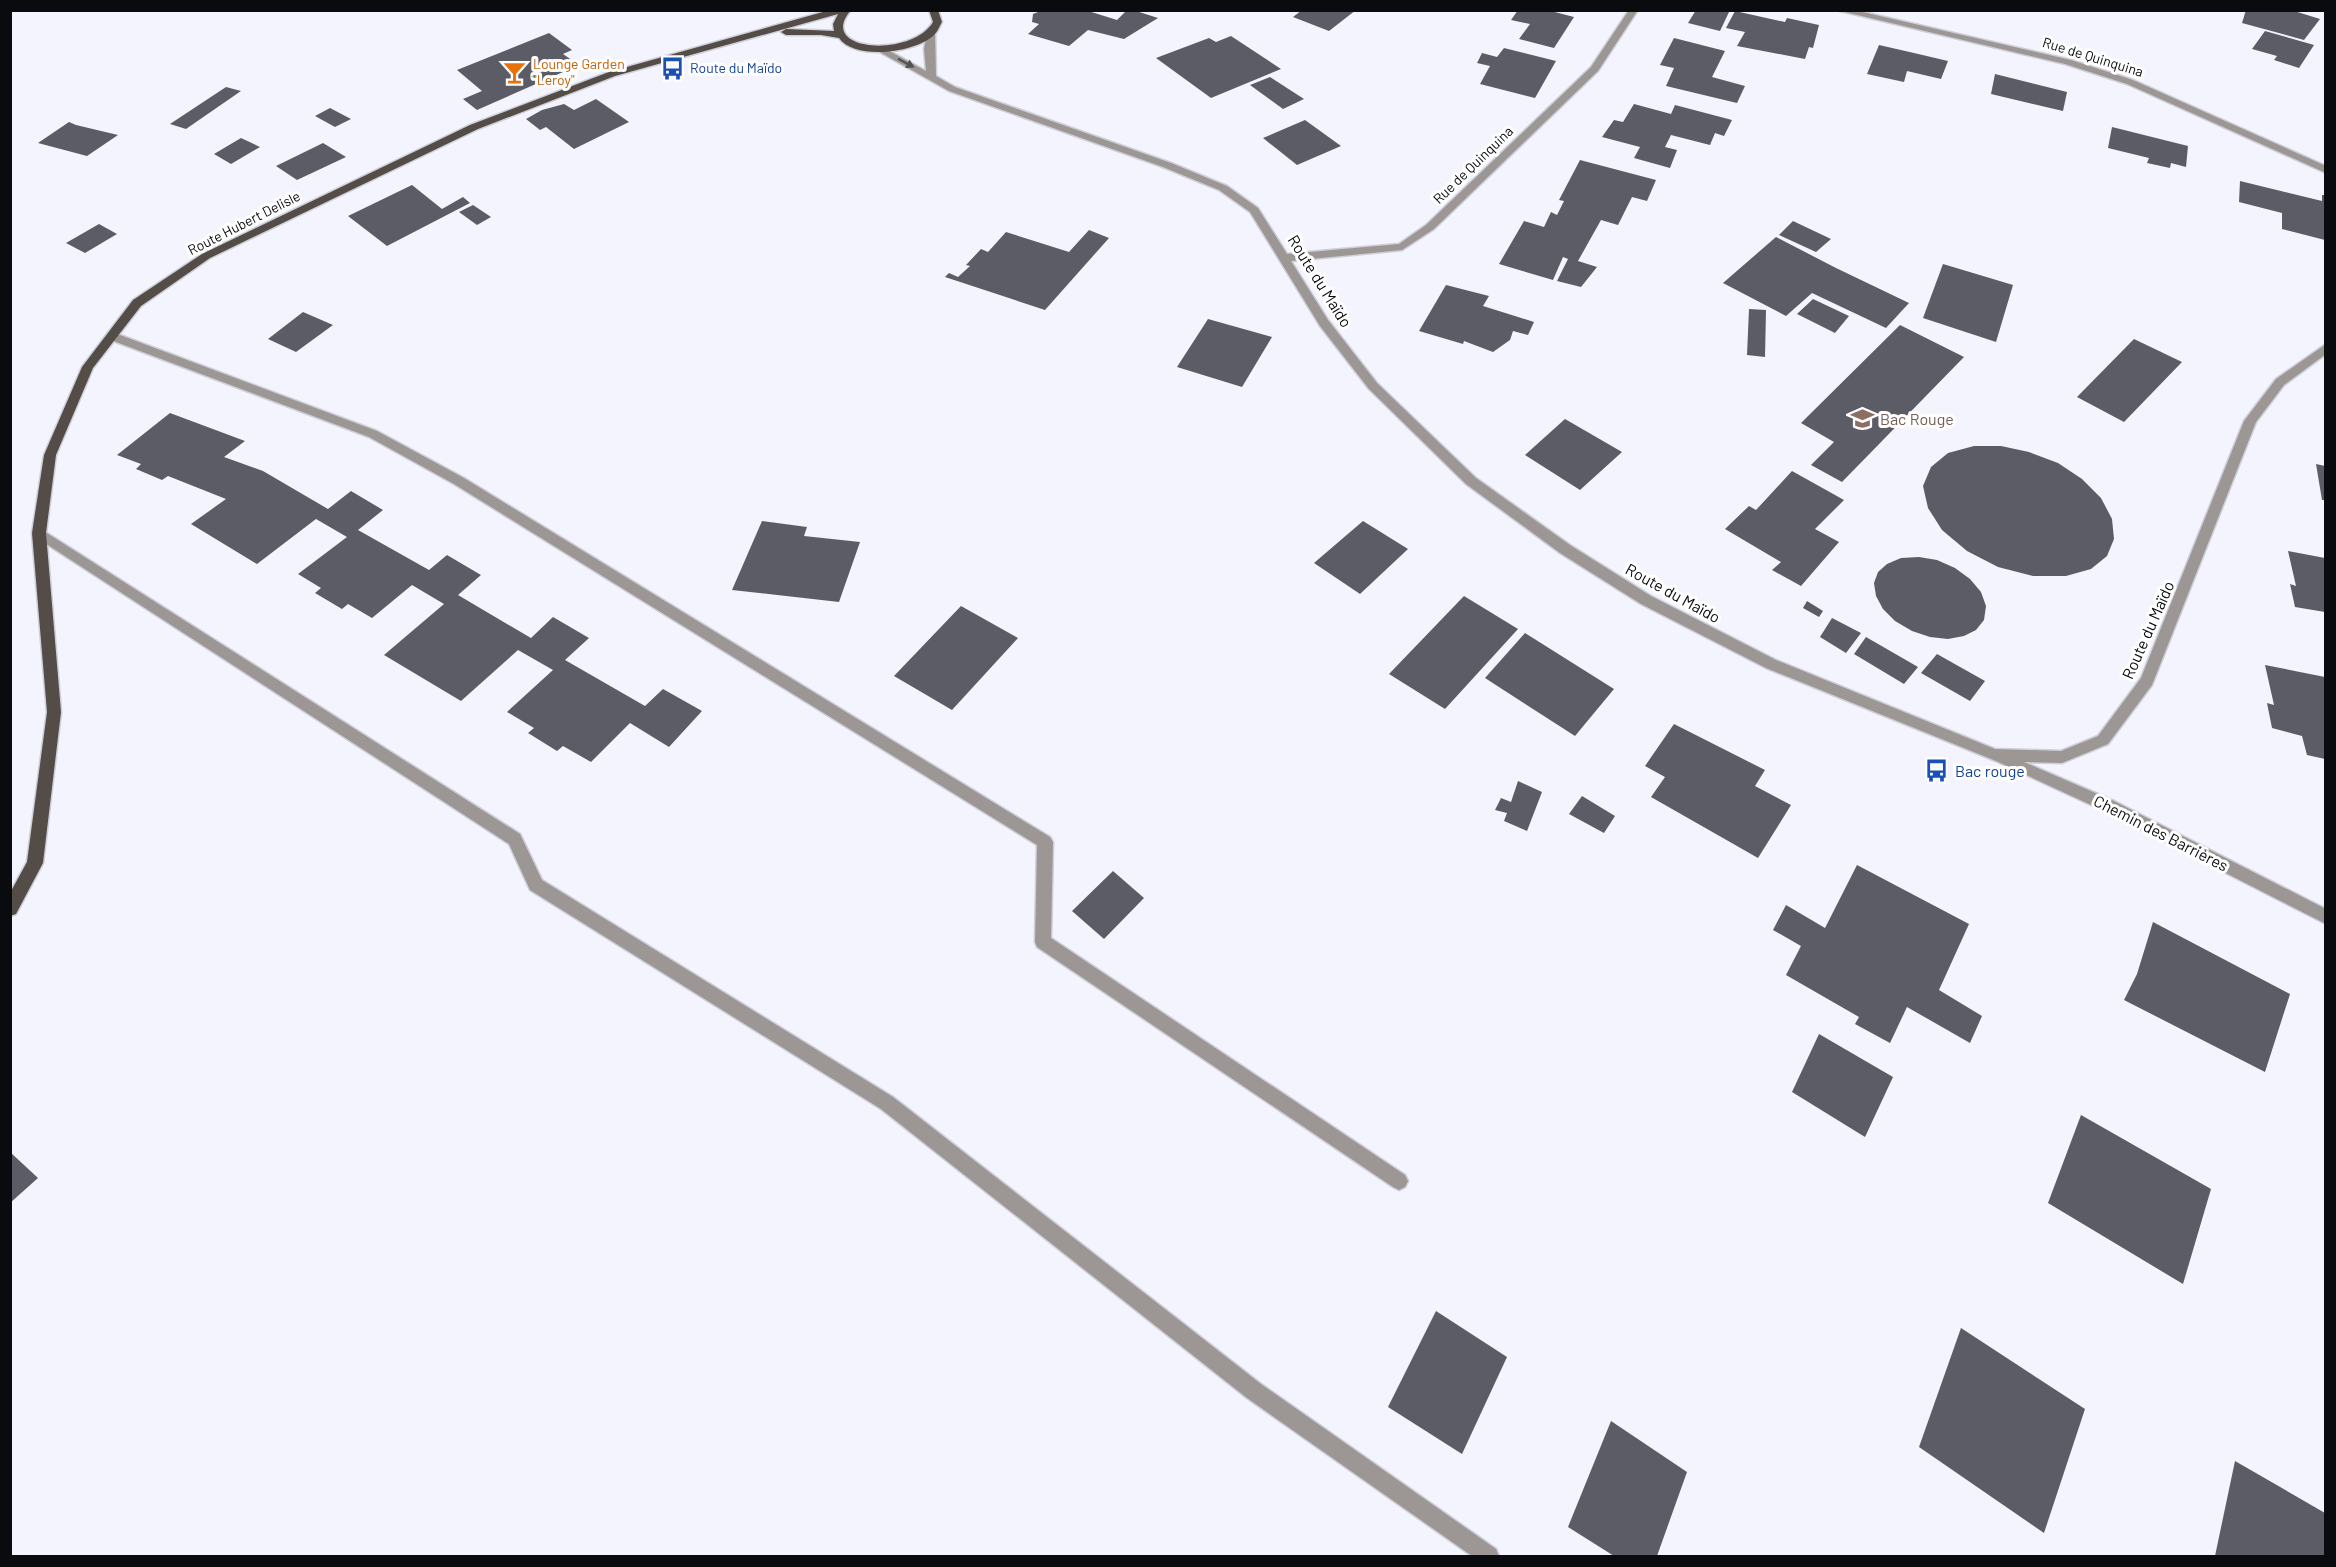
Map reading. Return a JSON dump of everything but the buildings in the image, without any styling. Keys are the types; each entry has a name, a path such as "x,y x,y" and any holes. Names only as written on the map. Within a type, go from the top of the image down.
{"main road":[{"name":"Route Hubert Delisle","path":"10,909 34,863 54,712 39,533 50,455 88,367 137,303 206,256 474,127 612,74 842,10"},
{"path":"847,10 840,16 837,26 840,35 849,43 863,48 881,50 911,45 932,33 938,24 936,12"},
{"name":"Route Hubert Delisle","path":"765,33 820,32 840,35"}],"street":[{"name":"Rue de Quinquina","path":"1286,258 1402,247 1430,227 1595,69 1634,10"},
{"name":"Rue de Quinquina","path":"1840,10 2068,62 2130,82 2325,170"},
{"path":"931,77 932,33"},
{"name":"Route du Maïdo","path":"881,50 952,89 1167,165 1222,188 1254,210 1286,258 1324,323 1373,386 1471,481 1566,549 1647,600 1771,664 1994,755 2062,757 2103,740 2147,681 2228,482 2250,421 2280,382 2325,348"},
{"path":"112,336 373,434 459,481 1045,842 1043,942 1400,1181"},
{"path":"39,533 515,839 537,885 887,1103 1254,1391 1489,1557"},
{"name":"Chemin des Barrières","path":"1994,755 2109,806 2325,918"}],"place":[{"name":"Route du Maïdo","path":"672,68"},
{"name":"Lounge Garden \"Leroy\"","path":"515,72"},
{"name":"Bac Rouge","path":"1862,419"},
{"name":"Bac rouge","path":"1937,771"}]}
